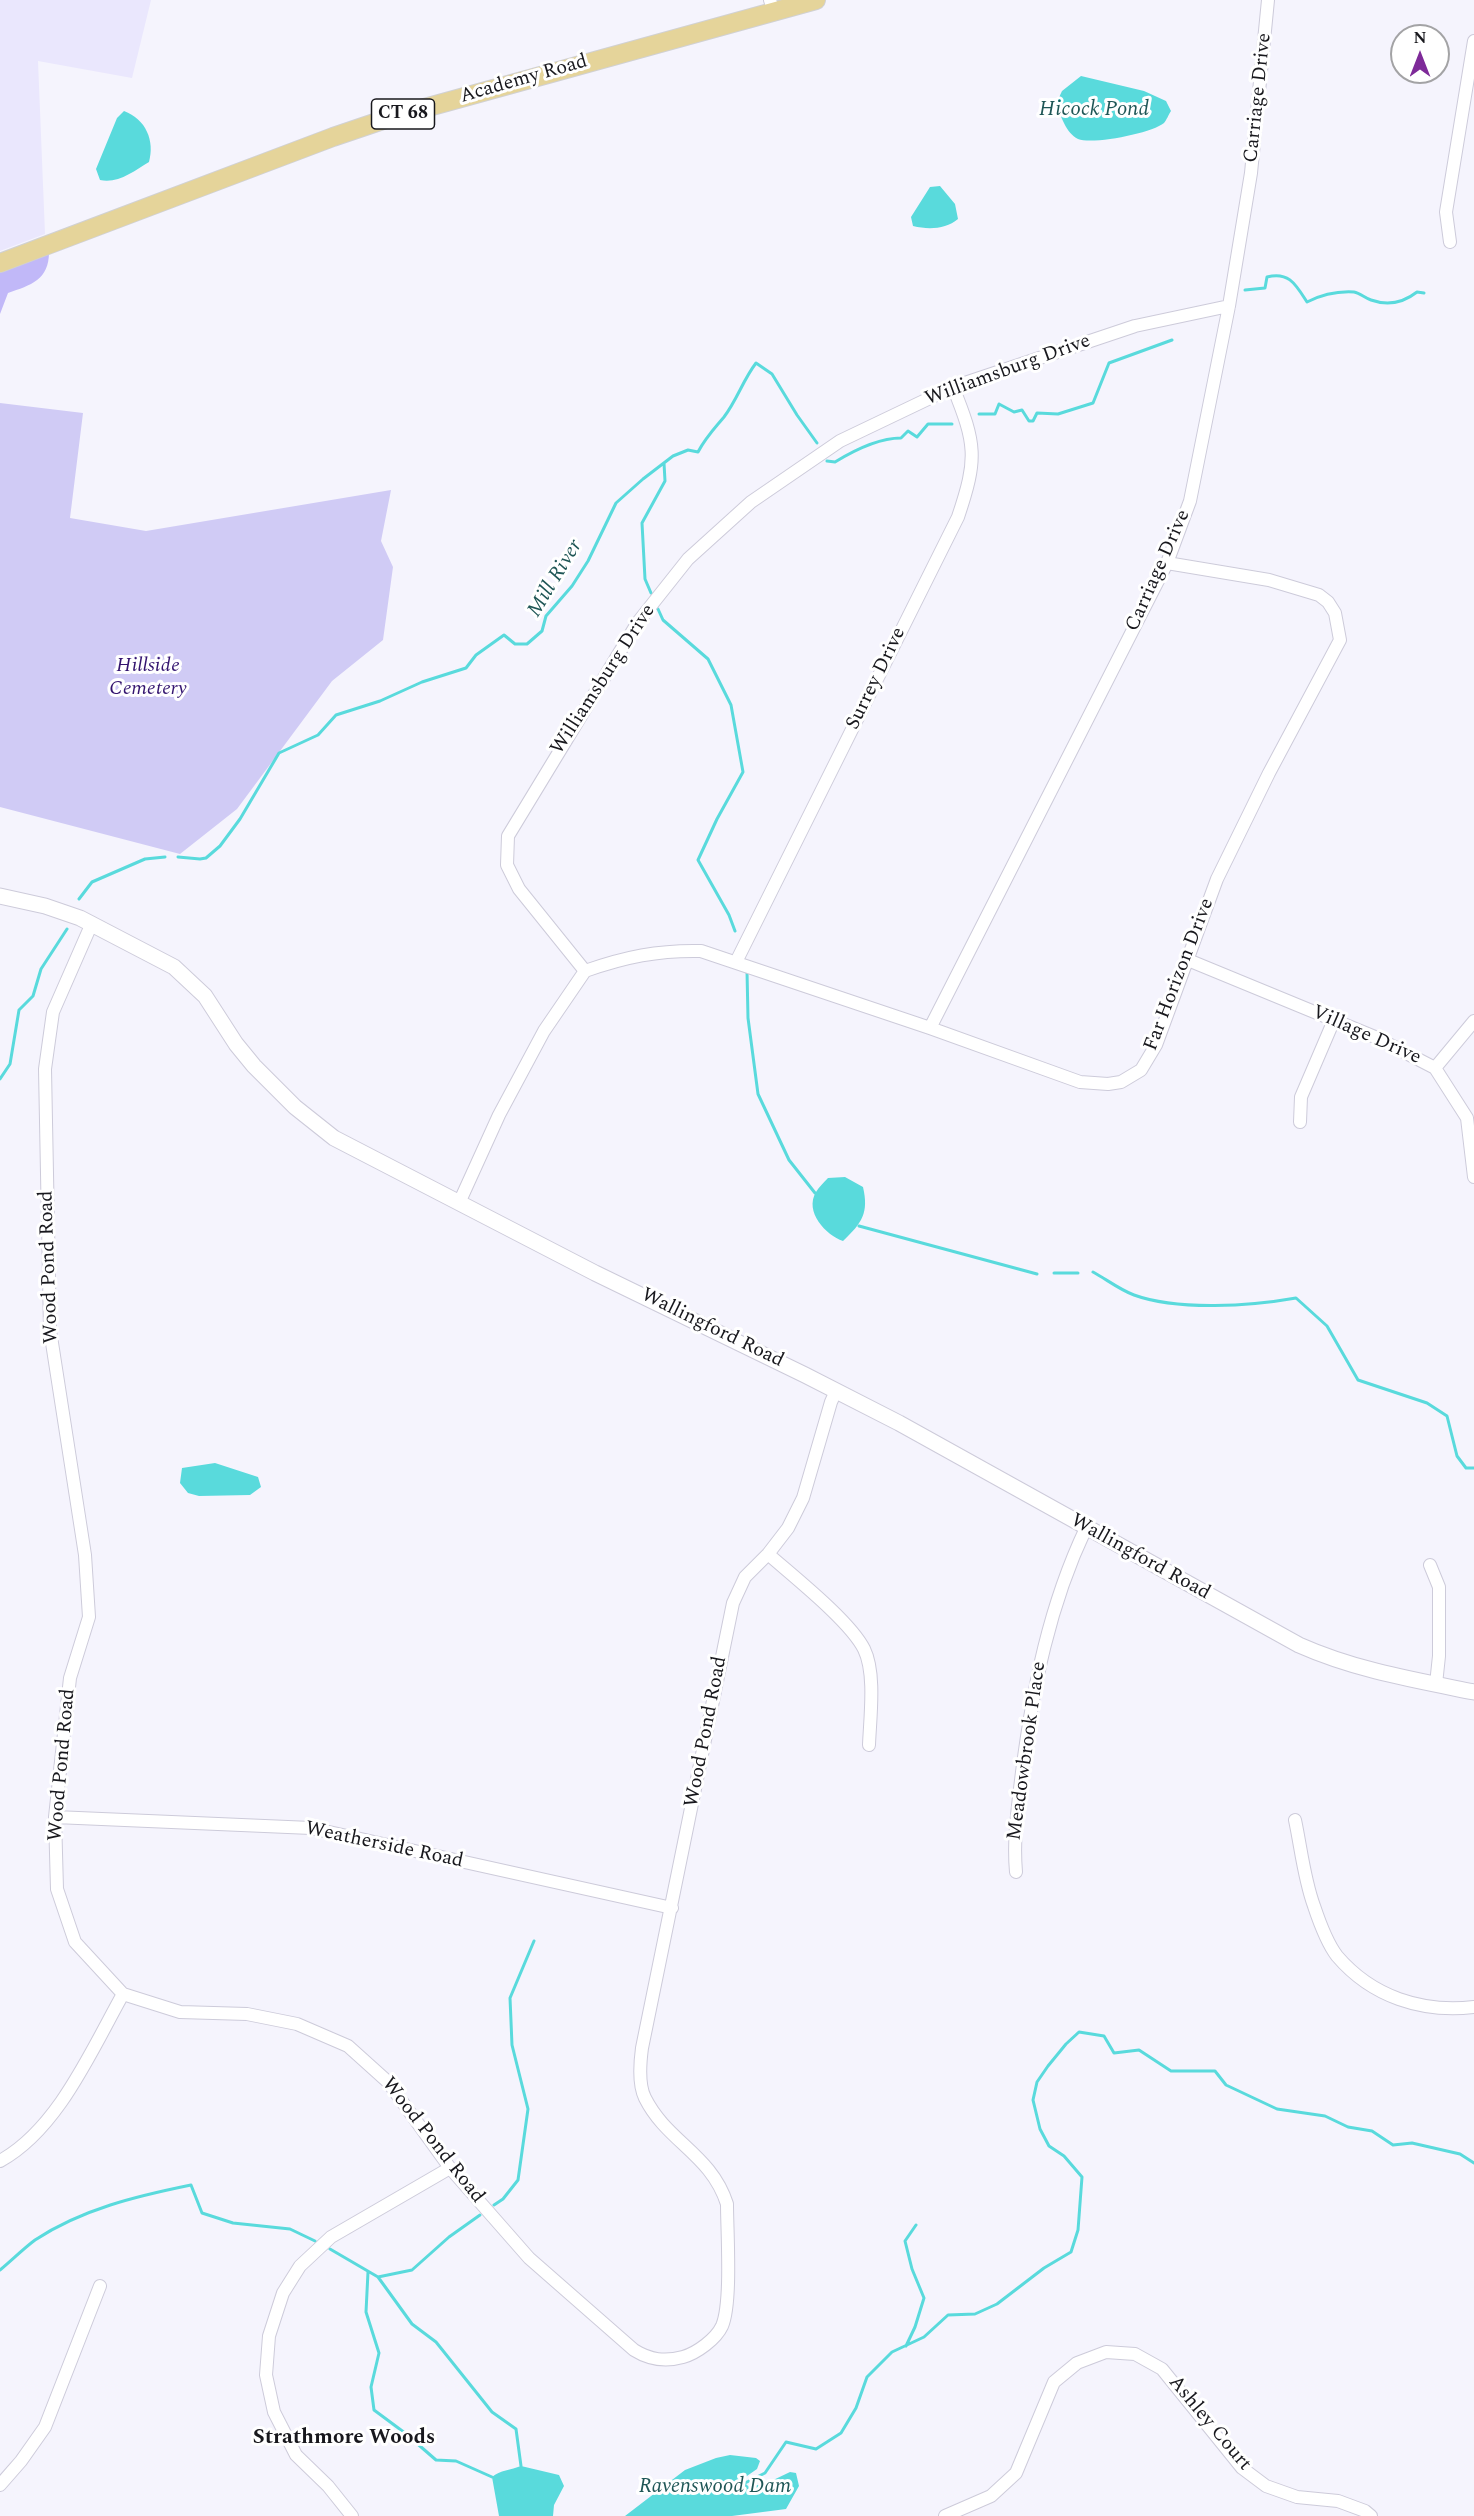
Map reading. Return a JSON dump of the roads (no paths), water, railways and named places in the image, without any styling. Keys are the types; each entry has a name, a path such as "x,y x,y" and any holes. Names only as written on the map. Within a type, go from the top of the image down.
{"main road":[{"name":"Academy Road","path":"0,262 392,117 772,6 816,0"}],"street":[{"name":"Carriage Drive","path":"930,1028 1167,562 1190,501 1229,306 1251,173 1268,0"},
{"path":"1450,242 1446,212 1474,41"},
{"name":"Williamsburg Drive","path":"585,971 519,889 507,865 508,836 638,622 688,559 752,502 840,441 953,387 1135,326 1229,306"},
{"name":"Surrey Drive","path":"736,962 958,516 969,487 974,455 968,424 953,387"},
{"name":"Far Horizon Drive","path":"585,971 623,958 669,950 700,951 930,1028 1080,1082 1102,1086 1121,1082 1141,1070 1156,1045 1217,879 1269,773 1340,640 1335,613 1328,602 1319,595 1269,580 1167,562"},
{"name":"Wallingford Road","path":"0,896 45,906 92,923 158,957 190,979 206,996 236,1044 254,1066 322,1130 370,1158 605,1278 836,1391 959,1456 1310,1650 1375,1671 1474,1692"},
{"name":"Wood Pond Road","path":"92,923 53,1012 45,1069 50,1330 85,1555 90,1617 70,1678 55,1817 57,1889 75,1942 123,1995 180,2012 247,2014 297,2024 348,2046 388,2082 450,2168 529,2258 634,2350 654,2359 676,2359 688,2356 702,2348 722,2326 726,2304 727,2204 722,2189 704,2162 662,2123 644,2097 641,2078 642,2048 733,1603 746,1577 768,1554 788,1527 803,1498 836,1391"},
{"name":"Village Drive","path":"1188,960 1375,1037 1436,1068 1467,1118 1474,1177"},
{"path":"459,1203 499,1115 544,1030 585,971"},
{"path":"1300,1122 1301,1097 1334,1020"},
{"path":"1436,1068 1474,1021"},
{"name":"Meadowbrook Place","path":"1016,1872 1013,1844 1035,1682 1060,1585 1086,1528"},
{"path":"768,1554 846,1626 864,1649 870,1674 869,1746"},
{"path":"1430,1565 1439,1587 1439,1656 1436,1684"},
{"name":"Weatherside Road","path":"55,1817 311,1828 672,1908"},
{"path":"1295,1820 1313,1905 1336,1954 1359,1977 1386,1995 1411,2004 1437,2008 1474,2007"},
{"path":"0,2161 28,2142 48,2122 123,1995"},
{"path":"352,2516 328,2486 296,2456 274,2412 266,2375 268,2336 283,2293 300,2266 332,2237 450,2168"},
{"path":"0,2485 21,2461 45,2427 100,2286"},
{"name":"Ashley Court","path":"945,2516 991,2496 1016,2473 1054,2382 1077,2362 1106,2352 1135,2354 1162,2368 1242,2468 1266,2486 1297,2497 1338,2501 1365,2511 1371,2516"}],"water":[{"name":"Hicock Pond","path":"1081,76 1144,91 1166,101 1171,111 1164,123 1148,131 1109,139 1078,139 1067,128 1056,104 1062,91"},
{"path":"124,111 138,119 147,132 151,146 149,162 119,178 100,180 96,169 117,118"},
{"path":"940,186 955,204 958,219 937,228 913,226 911,217 930,187"},
{"path":"845,1177 863,1187 865,1204 859,1223 843,1241 830,1234 819,1222 815,1215 813,1200 820,1186 828,1178"},
{"path":"215,1463 258,1477 261,1487 250,1495 199,1496 188,1493 180,1483 182,1468"},
{"name":"Ravenswood Dam","path":"730,2455 756,2458 760,2461 757,2469 744,2478 749,2487 767,2483 790,2472 796,2473 799,2486 786,2509 732,2516 625,2516 685,2470"},
{"path":"521,2466 559,2475 564,2486 554,2505 553,2516 499,2516 492,2477 502,2471"}],"waterway":[{"name":"Mill River","path":"1245,290 1265,288 1267,277 1281,276 1291,281 1307,302 1330,294 1348,292 1377,302 1389,303 1401,301 1417,292 1424,293"},
{"name":"Mill River","path":"979,414 995,414 999,404 1014,412 1022,410 1029,421 1033,421 1037,413 1058,414 1093,403 1109,363 1172,340"},
{"name":"Mill River","path":"178,857 206,858 220,846 240,819 279,753 318,735 336,715 466,668 476,655 504,635 515,644 527,644 542,631 546,616 572,586 588,561 616,503 673,456 688,450 698,452 729,410 756,363 772,374 817,443"},
{"name":"Mill River","path":"827,461 835,462 875,443 901,438 908,431 917,437 928,424 952,424"},
{"path":"651,593 645,579 642,523 665,481 664,463"},
{"path":"658,609 663,620 708,659 731,705 743,772 698,860 729,915 735,931"},
{"name":"Mill River","path":"79,899 92,882 145,859 165,857"},
{"name":"Mill River","path":"0,1079 10,1064 19,1010 33,996 41,969 67,929"},
{"path":"747,971 748,1018 758,1094 789,1160 815,1193"},
{"path":"859,1226 1037,1274"},
{"path":"1093,1272 1134,1295 1172,1303 1215,1306 1296,1298 1327,1326 1358,1380 1427,1403 1447,1416 1457,1456 1466,1468 1474,1468"},
{"path":"1054,1273 1078,1273"},
{"path":"494,2205 503,2199 518,2180 528,2109 512,2045 510,1998 534,1941"},
{"path":"745,2483 765,2473 786,2442 816,2449 841,2433 856,2408 867,2377 892,2352 924,2337 948,2315 975,2314 997,2304 1044,2268 1071,2252 1078,2230 1082,2177 1064,2156 1049,2146 1040,2129 1033,2100 1037,2082 1066,2044 1079,2032 1104,2036 1114,2053 1139,2050 1171,2071 1215,2071 1226,2085 1277,2109 1325,2116 1348,2127 1372,2131 1393,2145 1412,2143 1460,2154 1474,2163"},
{"path":"0,2270 35,2240 72,2220 130,2199 191,2185 202,2213 233,2223 290,2229 315,2241"},
{"path":"378,2277 412,2270 449,2237 480,2215"},
{"path":"906,2346 924,2298 912,2269 905,2241 916,2225"},
{"path":"330,2249 378,2277 412,2324 436,2342 492,2412 516,2429 521,2466"},
{"path":"368,2272 366,2312 379,2353 371,2387 374,2410 436,2460 456,2461 492,2477"}],"district":[{"name":"Strathmore Woods","path":"344,2439"}],"park label":[{"name":"Hillside Cemetery","path":"148,678"}]}
